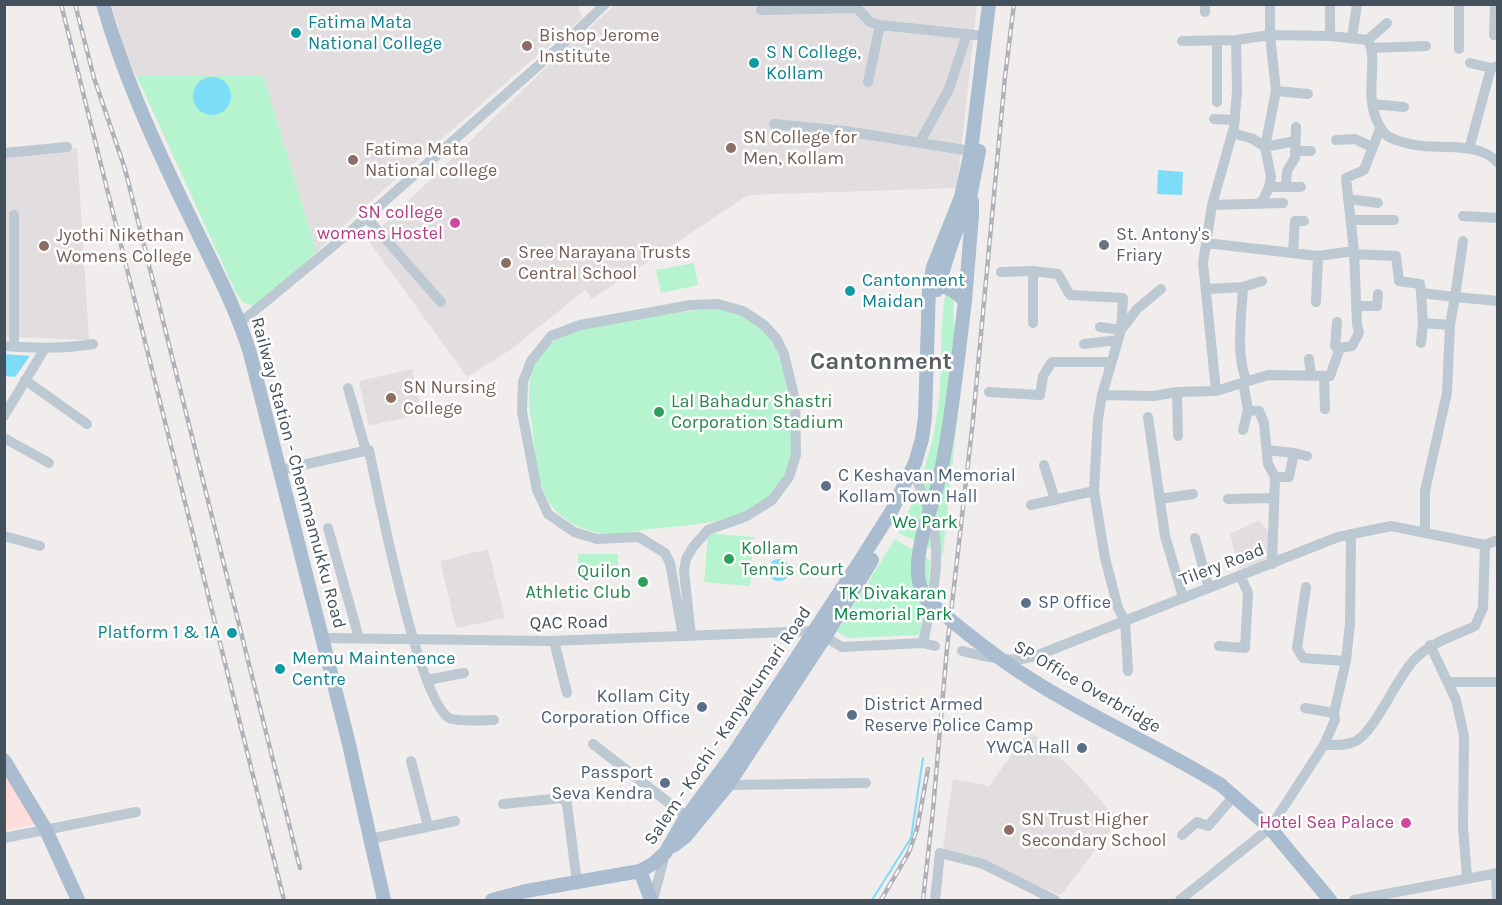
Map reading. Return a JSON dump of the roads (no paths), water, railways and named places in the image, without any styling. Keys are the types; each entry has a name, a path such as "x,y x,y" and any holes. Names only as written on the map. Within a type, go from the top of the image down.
{"main road":[{"name":"Railway Station - Chemmamukku Road","path":"103,4 153,140 241,322 323,638 384,900"},
{"name":"Salem - Kochi - Kanyakumari Road","path":"492,900 525,891 636,872 654,863 665,853 687,818 820,634 891,512 915,463 922,439 925,417 929,288 933,267 950,237 971,151 989,4"},
{"path":"665,853 685,837 728,785 820,634 905,505 916,477 933,416 938,285 950,237 971,193 977,168 998,4"},
{"name":"SP Office Overbridge","path":"971,193 972,216 967,281 953,406 942,468 919,550 917,567 921,590 926,599 983,646 1032,681 1190,765 1221,785 1270,828 1330,900"},
{"path":"950,237 967,281"},
{"path":"938,285 949,287 965,301"},
{"path":"4,760 46,830 78,900"},
{"path":"636,872 642,876 652,900"}],"street":[{"path":"241,322 366,217 573,35 605,4"},
{"path":"1258,204 1263,200 1269,187 1270,177 1265,147 1276,91 1270,35 1270,4"},
{"path":"1330,4 1330,36"},
{"path":"1352,38 1357,4"},
{"path":"1458,49 1459,4"},
{"path":"1494,35 1495,4"},
{"path":"761,10 857,9 870,22 880,25 985,36"},
{"path":"1387,23 1370,44 1370,97 1380,129 1390,138 1420,146 1469,149 1496,160 1497,146"},
{"path":"868,82 880,25"},
{"path":"920,142 949,89 967,34"},
{"path":"1182,41 1236,40 1270,35 1330,36 1352,38 1370,44 1426,46"},
{"path":"1216,391 1203,263 1212,205 1235,120 1236,40"},
{"path":"1217,41 1217,102"},
{"path":"1469,149 1494,67 1470,63"},
{"path":"1276,91 1308,94"},
{"path":"1372,104 1404,107"},
{"path":"1214,119 1235,120"},
{"path":"774,124 845,131 971,151"},
{"path":"1286,187 1287,171 1295,158 1296,127"},
{"path":"1102,395 1154,396 1177,392 1216,391 1268,375 1330,376 1340,348 1352,346 1359,333 1346,178 1364,170 1380,129"},
{"path":"1233,133 1253,139 1265,147 1296,146 1311,151"},
{"path":"1336,140 1355,139 1372,147"},
{"path":"4,153 67,147"},
{"path":"1269,187 1301,187"},
{"path":"1348,199 1378,203"},
{"path":"1212,205 1283,203"},
{"path":"14,215 9,346 69,348 93,344"},
{"path":"1463,216 1497,218"},
{"path":"366,217 441,302"},
{"path":"1350,220 1394,220"},
{"path":"1293,252 1295,221 1304,221"},
{"path":"1425,533 1425,491 1447,393 1450,325 1462,241"},
{"path":"1206,243 1318,256 1354,252 1396,256 1399,281 1420,284 1423,323 1421,343"},
{"path":"1316,302 1318,256"},
{"path":"1002,272 1058,274 1070,295 1123,298 1119,335 1110,362 1098,419 1094,491 1105,558 1118,608 1125,621 1128,671"},
{"path":"1033,272 1033,323"},
{"path":"1206,290 1243,287 1262,281"},
{"path":"1243,287 1242,351 1248,410 1243,430"},
{"path":"1084,344 1119,335 1137,309 1161,289"},
{"path":"1421,293 1497,301"},
{"path":"1356,306 1377,306 1378,294"},
{"path":"718,304 743,311 764,325 776,338 784,354 795,400 796,455 789,477 772,500 747,516 708,530 693,547 686,559 684,571 687,636 670,563 665,553 639,537 597,539 573,532 548,514 537,490 522,412 523,382 531,361 551,336 580,325 691,306 718,304"},
{"path":"1336,322 1335,346 1339,350"},
{"path":"1423,323 1450,325"},
{"path":"1100,327 1119,335"},
{"path":"4,416 45,348"},
{"path":"1309,359 1311,376"},
{"path":"989,392 1040,395 1043,376 1052,362 1110,362"},
{"path":"1324,376 1325,409"},
{"path":"25,380 87,424"},
{"path":"348,388 366,451"},
{"path":"1177,392 1178,436"},
{"path":"1248,410 1259,411 1264,423 1268,464 1275,477 1272,564"},
{"path":"1148,417 1165,536 1183,597"},
{"path":"4,438 50,463"},
{"path":"280,470 369,450 412,639 427,680 443,713 450,719 494,720"},
{"path":"1267,450 1307,456"},
{"path":"1275,477 1289,477 1294,453"},
{"path":"1044,465 1055,500"},
{"path":"916,477 934,528 933,598 923,643"},
{"path":"1031,505 1094,491"},
{"path":"1160,499 1193,494"},
{"path":"1228,499 1274,498"},
{"name":"Tilery Road","path":"962,651 1002,661 1033,657 1338,537 1351,534 1391,526 1485,545"},
{"path":"328,528 358,638"},
{"path":"1180,900 1270,828 1324,745 1335,720 1334,712 1346,661 1350,623 1351,534"},
{"path":"4,536 40,546"},
{"path":"1195,538 1209,588"},
{"path":"1324,745 1340,745 1355,741 1368,732 1413,660 1430,645 1475,626 1483,608 1485,545 1497,540"},
{"path":"1219,646 1245,648 1248,593 1240,575"},
{"path":"1306,587 1297,648 1303,658 1346,661"},
{"path":"820,634 842,646 923,643 935,646"},
{"name":"QAC Road","path":"323,638 554,641 820,634"},
{"path":"554,641 567,693"},
{"path":"1430,645 1456,700 1464,736 1463,826 1467,877"},
{"path":"427,680 464,673"},
{"path":"1448,682 1497,682"},
{"path":"1305,708 1334,712"},
{"path":"593,744 687,818"},
{"path":"411,761 428,826"},
{"path":"728,785 866,783"},
{"path":"1182,835 1197,822 1208,826 1234,796"},
{"path":"503,804 561,798 567,804 577,883"},
{"path":"4,838 136,812"},
{"path":"370,839 454,821"},
{"path":"652,900 665,853"},
{"path":"935,900 940,853 983,864 1055,900"},
{"path":"1354,900 1497,873 1497,900"}],"water":[{"path":"212,77 225,83 231,96 225,109 212,115 199,109 193,96 199,83"},
{"path":"1158,170 1183,172 1182,195 1157,194"},
{"path":"5,354 30,356 15,377 5,376"},
{"path":"779,559 787,562 790,570 787,578 779,581 771,578 768,570 771,562"}],"waterway":[{"path":"872,900 911,838 923,758"}],"railway":[{"path":"61,4 284,900"},
{"path":"75,4 94,78 125,169 300,868"},
{"path":"923,900 1014,4"},
{"path":"881,900 909,852 917,829 928,769"}],"place":[{"name":"Fatima Mata National College","path":"296,33"},
{"name":"Bishop Jerome Institute","path":"527,46"},
{"name":"S N College, Kollam","path":"754,63"},
{"name":"SN College for Men, Kollam","path":"731,148"},
{"name":"Fatima Mata National college","path":"353,160"},
{"name":"SN college womens Hostel","path":"455,223"},
{"name":"St. Antony's Friary","path":"1104,245"},
{"name":"Jyothi Nikethan Womens College","path":"44,246"},
{"name":"Sree Narayana Trusts Central School","path":"506,263"},
{"name":"Cantonment Maidan","path":"850,291"},
{"name":"SN Nursing College","path":"391,398"},
{"name":"Lal Bahadur Shastri Corporation Stadium","path":"659,412"},
{"name":"C Keshavan Memorial Kollam Town Hall","path":"826,486"},
{"name":"Kollam Tennis Court","path":"729,559"},
{"name":"Quilon Athletic Club","path":"643,582"},
{"name":"SP Office","path":"1026,603"},
{"name":"Platform 1 & 1A","path":"232,633"},
{"name":"Memu Maintenence Centre","path":"280,669"},
{"name":"Kollam City Corporation Office","path":"702,707"},
{"name":"District Armed Reserve Police Camp","path":"852,715"},
{"name":"YWCA Hall","path":"1082,748"},
{"name":"Passport Seva Kendra","path":"665,783"},
{"name":"Hotel Sea Palace","path":"1406,823"},
{"name":"SN Trust Higher Secondary School","path":"1009,830"}],"district":[{"name":"Cantonment","path":"881,362"}],"park label":[{"name":"We Park","path":"925,523"},
{"name":"TK Divakaran Memorial Park","path":"893,604"}]}
